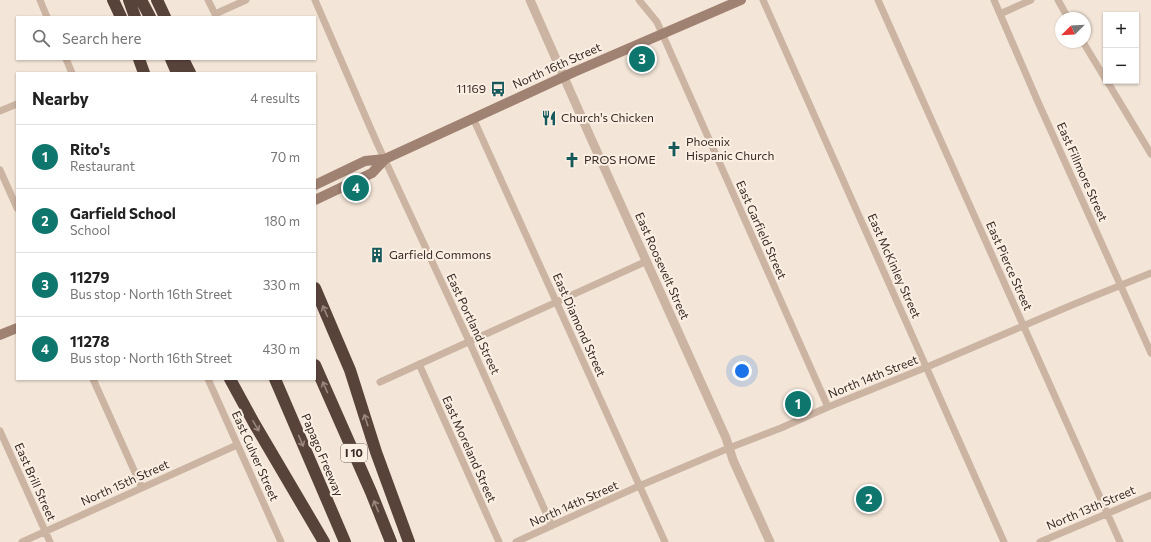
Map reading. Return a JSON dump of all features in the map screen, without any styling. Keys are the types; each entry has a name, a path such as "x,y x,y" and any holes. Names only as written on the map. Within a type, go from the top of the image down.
{"highway":[{"path":"114,0 121,16"},
{"path":"129,0 135,16"},
{"path":"141,0 149,16"},
{"path":"157,0 165,16"},
{"path":"139,60 144,72"},
{"path":"145,60 148,72"},
{"path":"171,60 177,72"},
{"path":"184,60 190,72"},
{"path":"316,290 336,334 350,370 376,452 408,542"},
{"name":"I 10","path":"316,367 391,542"},
{"path":"231,380 324,542"},
{"name":"Papago Freeway","path":"275,380 345,542"}],"main road":[{"name":"North 16th Street","path":"316,185 365,162 385,159 564,77 741,0"},
{"name":"North 16th Street","path":"316,200 372,173 385,159"},
{"path":"0,335 16,328"}],"street":[{"path":"40,0 47,16"},
{"path":"208,0 215,14 246,0"},
{"name":"East Portland Street","path":"315,0 385,159 552,526"},
{"name":"East Roosevelt Street","path":"530,0 726,438 770,542"},
{"name":"East Garfield Street","path":"639,0 657,22 828,407"},
{"name":"East McKinley Street","path":"763,0 1004,542"},
{"name":"East Pierce Street","path":"878,0 1120,542"},
{"name":"East Fillmore Street","path":"994,0 1151,352"},
{"path":"1000,14 1031,0"},
{"path":"1058,0 1065,12"},
{"path":"1087,48 1103,75"},
{"path":"66,60 72,72"},
{"path":"1108,84 1151,154"},
{"path":"0,111 16,104"},
{"name":"East Diamond Street","path":"473,118 665,542"},
{"path":"0,170 16,206"},
{"path":"380,382 647,261"},
{"name":"North 14th Street","path":"516,542 639,486 1151,273"},
{"name":"East Moreland Street","path":"419,364 499,542"},
{"path":"93,380 142,488"},
{"name":"East Culver Street","path":"208,380 281,542"},
{"name":"East Brill Street","path":"0,431 50,542"},
{"name":"North 15th Street","path":"22,542 237,445"},
{"name":"North 13th Street","path":"1040,542 1151,495"}],"place":[{"name":"11279","path":"642,59"},
{"name":"11169","path":"498,89"},
{"name":"Church's Chicken","path":"549,118"},
{"name":"Phoenix Hispanic Church","path":"674,149"},
{"name":"PROS HOME","path":"572,160"},
{"name":"11278","path":"356,188"},
{"name":"Garfield Commons","path":"377,255"},
{"name":"Rito's","path":"798,404"},
{"name":"Garfield School","path":"869,499"}]}
